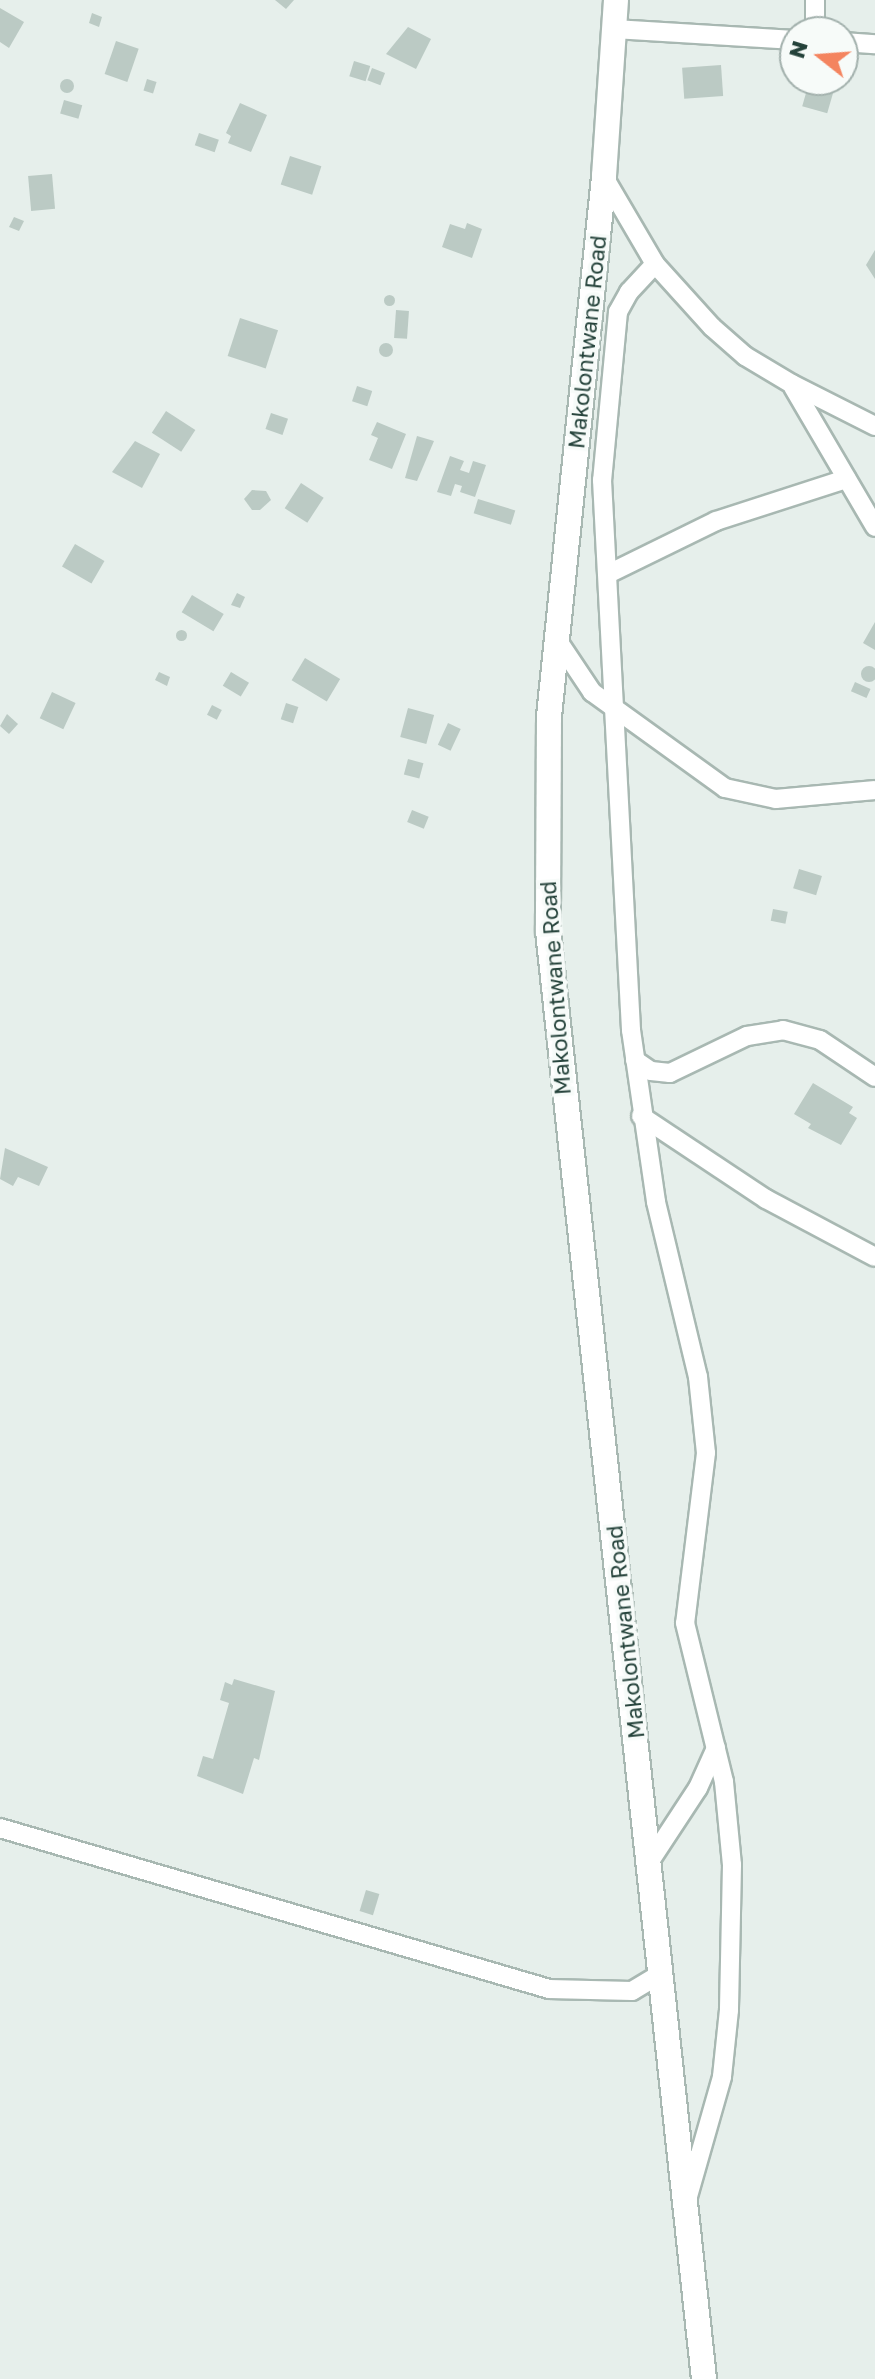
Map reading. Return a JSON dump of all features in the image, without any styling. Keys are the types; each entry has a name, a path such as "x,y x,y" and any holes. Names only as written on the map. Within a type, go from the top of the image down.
{"main road":[{"name":"Makolontwane Road","path":"616,0 604,177 556,638 545,818 548,931 704,2379"}],"street":[{"path":"614,29 779,39"},
{"path":"604,177 655,264 723,336 792,384 875,426"},
{"path":"655,264 629,292 614,330 602,467 635,1060 641,1116 698,1377 706,1453 685,1623 716,1748 732,1865 729,2010 722,2077 684,2207"},
{"path":"592,292 614,330"},
{"path":"792,384 875,527"},
{"path":"610,573 716,521 846,479"},
{"path":"556,638 592,692 725,788 776,799 875,790"},
{"path":"635,1060 651,1071 670,1073 747,1036 783,1030 820,1040 875,1077"},
{"path":"641,1116 766,1199 875,1257"},
{"path":"650,1861 698,1788 716,1748"},
{"path":"0,1828 549,1989 595,1994 632,1991 662,1973"}],"building":[{"path":"275,0 294,0 286,9"},
{"path":"0,8 24,22 9,48 0,42"},
{"path":"92,13 102,17 99,27 89,23"},
{"path":"408,27 431,39 416,69 386,54"},
{"path":"116,41 139,49 127,82 105,74"},
{"path":"354,61 370,66 366,81 349,76"},
{"path":"721,65 723,96 684,99 682,68"},
{"path":"372,68 385,73 380,85 367,80"},
{"path":"67,79 74,86 67,93 60,86"},
{"path":"147,79 157,82 153,93 143,90"},
{"path":"805,96 832,96 827,113 802,106"},
{"path":"64,100 82,105 78,119 60,113"},
{"path":"240,103 267,115 251,152 228,143 231,136 226,133"},
{"path":"199,133 219,140 215,152 195,145"},
{"path":"290,156 321,166 312,195 281,185"},
{"path":"52,174 55,209 31,211 28,176"},
{"path":"14,217 24,221 19,231 9,227"},
{"path":"467,223 482,229 472,258 442,247 450,224 465,229"},
{"path":"875,250 875,279 866,265"},
{"path":"389,294 395,300 389,306 383,300"},
{"path":"396,310 409,311 407,339 394,338"},
{"path":"240,318 278,330 266,368 228,356"},
{"path":"386,343 393,350 386,357 379,350"},
{"path":"357,386 372,391 367,406 352,401"},
{"path":"166,411 195,430 181,452 152,433"},
{"path":"271,413 288,419 282,435 265,429"},
{"path":"377,422 406,434 392,469 369,460 378,438 371,435"},
{"path":"417,436 434,441 417,481 405,478"},
{"path":"135,441 160,454 142,488 112,472"},
{"path":"450,456 464,461 460,470 469,473 473,461 486,465 475,497 460,492 462,486 455,484 451,496 437,492"},
{"path":"301,483 324,498 307,523 285,508"},
{"path":"252,490 266,491 271,500 260,510 252,510 244,499"},
{"path":"478,499 515,510 511,525 474,513"},
{"path":"75,544 104,561 91,584 62,567"},
{"path":"237,593 245,597 240,608 231,605"},
{"path":"192,595 224,614 213,631 182,612"},
{"path":"875,622 875,650 863,643"},
{"path":"181,630 186,635 181,640 176,635"},
{"path":"305,658 340,679 327,701 292,680"},
{"path":"869,666 877,674 869,682 861,674"},
{"path":"159,672 170,677 167,686 155,680"},
{"path":"231,672 249,683 241,697 223,686"},
{"path":"855,682 871,689 866,698 851,691"},
{"path":"52,692 76,703 63,729 40,718"},
{"path":"286,703 298,707 293,723 281,719"},
{"path":"212,705 222,710 217,720 207,715"},
{"path":"408,708 434,715 426,744 400,737"},
{"path":"7,714 18,724 9,734 0,726"},
{"path":"448,723 461,729 451,751 438,745"},
{"path":"408,759 423,763 419,779 404,774"},
{"path":"412,810 429,817 424,829 407,822"},
{"path":"799,869 822,876 816,895 793,888"},
{"path":"773,909 788,912 785,924 771,921"},
{"path":"813,1083 853,1107 849,1113 857,1118 841,1145 808,1128 811,1124 794,1114"},
{"path":"5,1148 48,1167 39,1186 18,1177 13,1186 0,1179"},
{"path":"234,1679 275,1691 259,1760 254,1758 243,1794 197,1776 203,1756 213,1759 229,1703 220,1700 225,1682 232,1685"},
{"path":"366,1890 379,1894 373,1915 360,1911"}]}
